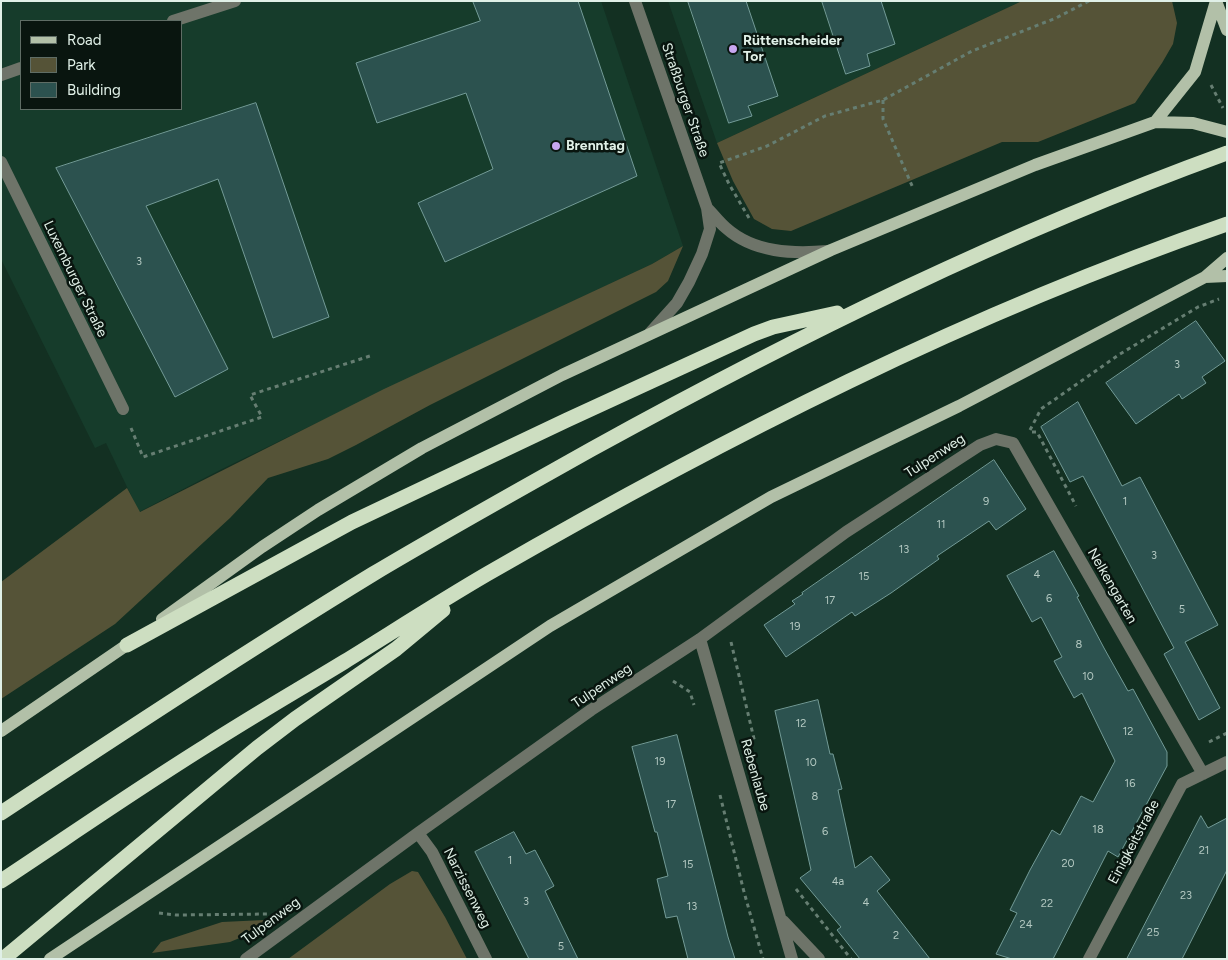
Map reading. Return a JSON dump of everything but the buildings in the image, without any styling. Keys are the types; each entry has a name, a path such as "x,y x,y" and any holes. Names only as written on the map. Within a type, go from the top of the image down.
{"highway":[{"path":"1,813 248,652 384,568 501,500 642,422 782,347 858,309 1072,213 1227,153"},
{"path":"1,881 205,746 485,576 598,512 816,397 920,348 1038,296 1159,247 1227,224"},
{"path":"127,645 352,522 567,420 766,330 858,309"},
{"path":"3,959 257,748 295,719 396,649 485,576"}],"main road":[{"path":"1216,1 1227,30"},
{"path":"1155,122 1195,72 1216,1"},
{"path":"1,731 127,645 262,547 360,484 422,448 562,375 831,250 1035,165 1155,122 1193,122 1227,132"},
{"path":"50,959 124,908 567,616 771,497 960,406 1205,277 1226,259"},
{"path":"1205,277 1227,276"}],"street":[{"path":"176,20 235,1"},
{"name":"Straßburger Straße","path":"636,1 707,208 710,229 699,261 677,303 650,334"},
{"path":"1,75 20,68"},
{"name":"Luxemburger Straße","path":"1,162 123,409"},
{"name":"Straßburger Straße","path":"707,208 726,228 746,241 782,252 802,253 831,250"},
{"name":"Nelkengarten","path":"980,445 996,439 1013,443 1202,774"},
{"name":"Tulpenweg","path":"246,959 418,832 591,710 700,639 846,532 980,445"},
{"name":"Rebenlaube","path":"700,639 792,959"},
{"name":"Einigkeitstraße","path":"1089,959 1182,784 1227,762"},
{"name":"Narzissenweg","path":"418,832 432,852 486,959"},
{"name":"Rebenlaube","path":"781,920 820,959"}],"path":[{"path":"752,221 729,184 719,163 768,146 825,116 883,100 972,51 1056,18 1089,1"},
{"path":"883,100 883,119 913,188"},
{"path":"1078,508 1037,432 1029,431 1041,408 1120,354 1198,307 1227,297"},
{"path":"123,409 143,457 262,417 250,394 373,355"},
{"path":"705,657 729,637 755,743"},
{"path":"665,686 673,680 690,692 696,710"},
{"path":"719,790 744,892 763,959"},
{"path":"744,892 787,879 851,959"},
{"path":"124,908 176,916 256,913 284,914 291,925"}],"shaded area":[{"path":"1,1 601,1 683,246 652,264 420,373 222,469 139,512 106,443 95,448 1,259"},
{"path":"668,1 1022,1 717,143"}],"green space":[{"path":"1022,1 1172,1 1177,23 1173,44 1135,103 1038,142 1002,142 791,231 772,229 754,219 733,181 717,143"},
{"path":"683,246 668,281 656,292 430,405 328,459 268,478 230,518 115,624 1,699 1,582 127,488 140,512 384,389 652,264"},
{"path":"412,871 418,872 467,959 288,959 390,884"},
{"path":"264,920 271,925 230,942 152,953 161,942 222,922"}],"place":[{"name":"Rüttenscheider Tor","path":"733,49"},
{"name":"Brenntag","path":"556,146"}]}
